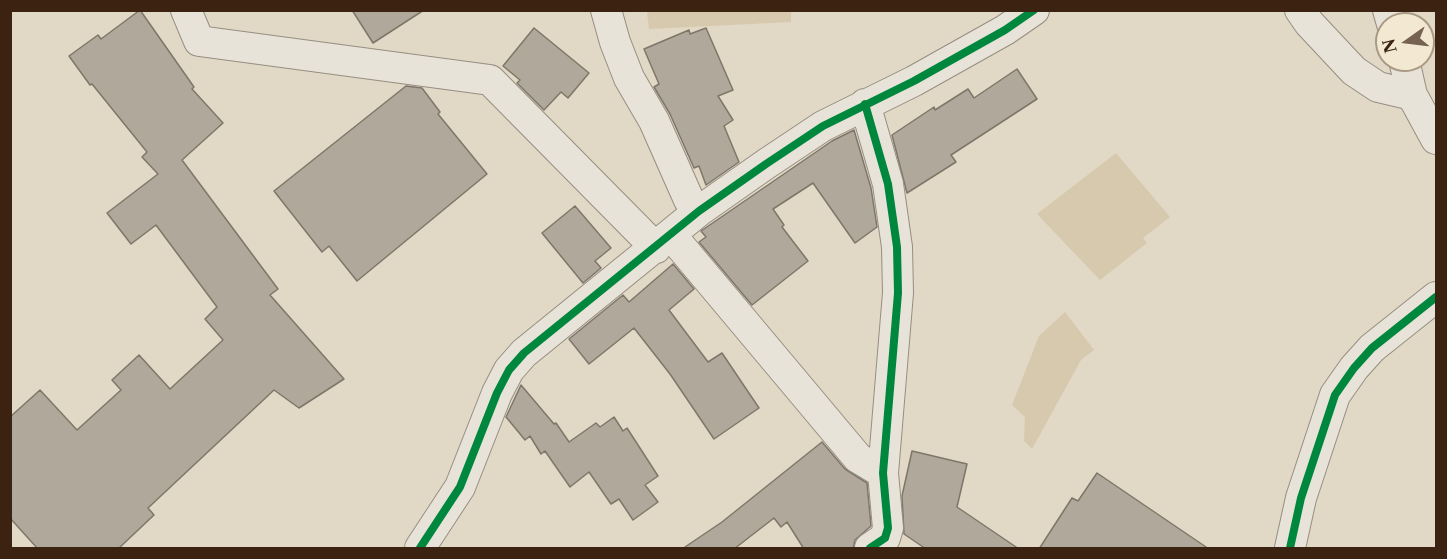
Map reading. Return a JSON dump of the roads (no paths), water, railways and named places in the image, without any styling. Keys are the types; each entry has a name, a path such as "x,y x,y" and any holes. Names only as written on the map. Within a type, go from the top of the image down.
{"street":[{"path":"186,10 200,41 490,80 663,241 858,458 883,473"},
{"path":"606,10 629,78 654,122 689,200 699,211"},
{"path":"420,549 460,487 508,370 524,352 699,211 823,126 914,81 1005,30 1034,10"},
{"path":"1300,10 1309,23 1354,71 1378,87 1412,95"},
{"path":"1407,72 1412,95 1437,139"},
{"path":"865,104 888,184 897,247 897,293 883,473 888,518 886,545"},
{"path":"1290,549 1301,498 1335,395 1372,348 1437,297"}]}
